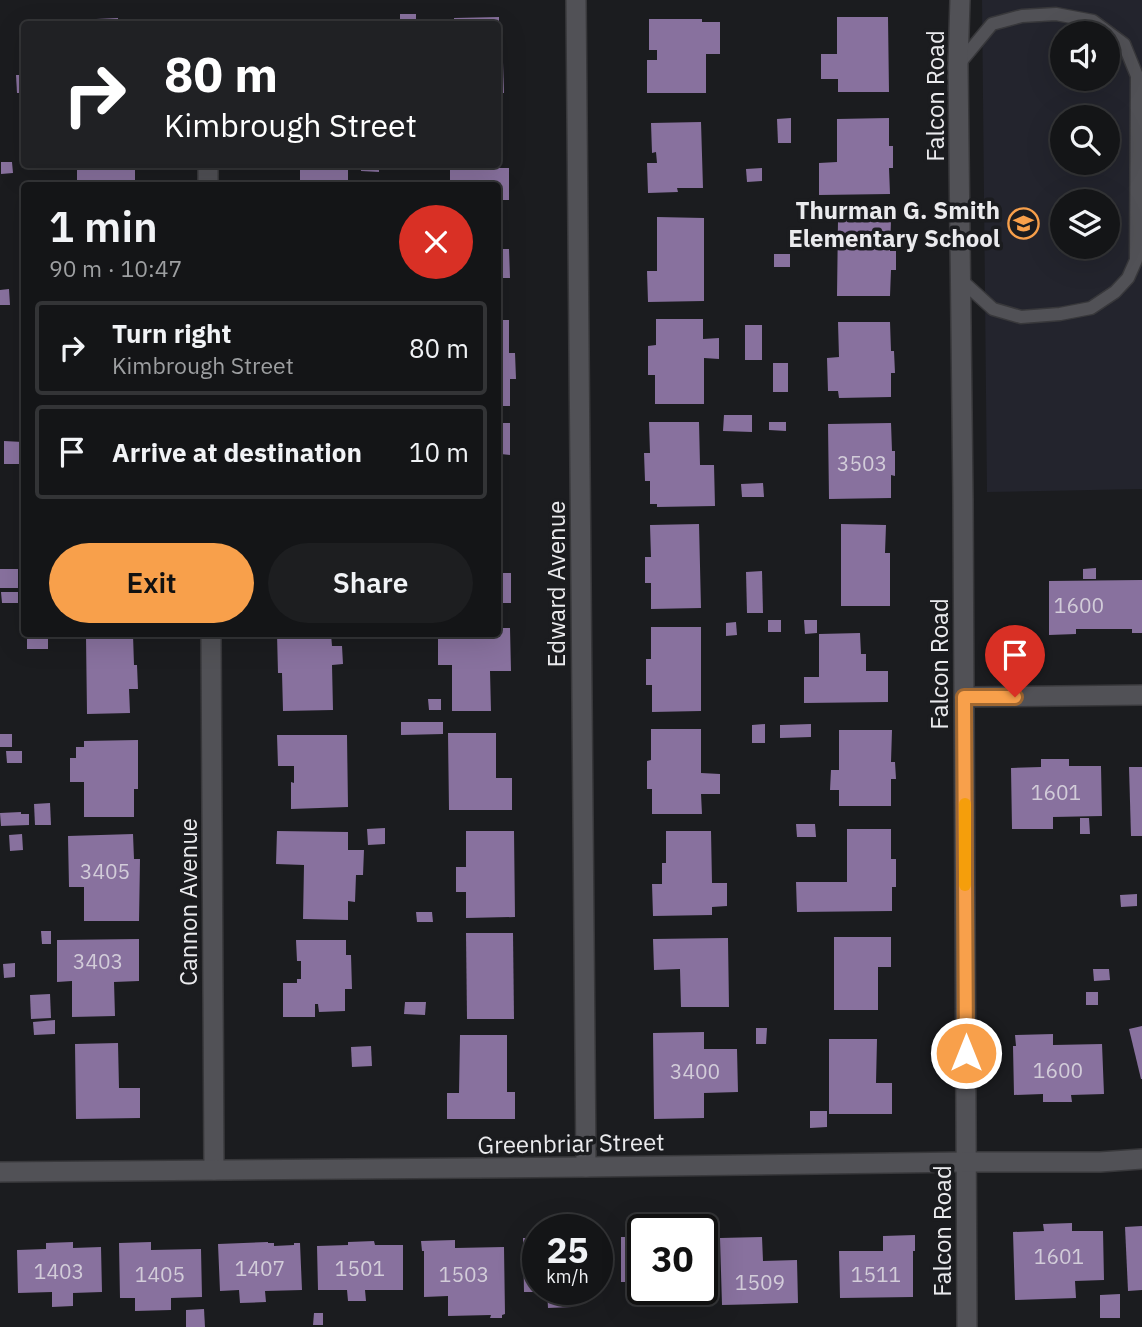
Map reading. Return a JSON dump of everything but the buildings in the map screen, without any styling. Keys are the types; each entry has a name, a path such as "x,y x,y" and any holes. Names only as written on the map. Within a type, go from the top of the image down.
{"street":[{"name":"Edward Avenue","path":"576,0 586,1167"},
{"name":"Falcon Road","path":"960,0 958,65 967,1327"},
{"name":"Cannon Avenue","path":"211,637 214,1171"},
{"path":"964,697 1142,695"},
{"name":"Greenbriar Street","path":"0,1172 1100,1162 1142,1159"}],"lane":[{"path":"958,65 992,24 1022,16 1056,14 1093,21 1124,44 1137,76 1136,260 1128,278 1115,292 1091,308 1021,317 993,309 960,279"}],"shaded area":[{"name":"Thurman G. Smith Elementary School","path":"982,0 1142,0 1142,489 987,492"}],"slow traffic":[{"path":"965,804 965,885"}],"place":[{"name":"Thurman G. Smith Elementary School","path":"1023,224"}],"route":[{"path":"966,1053 964,697 1015,697"}]}
